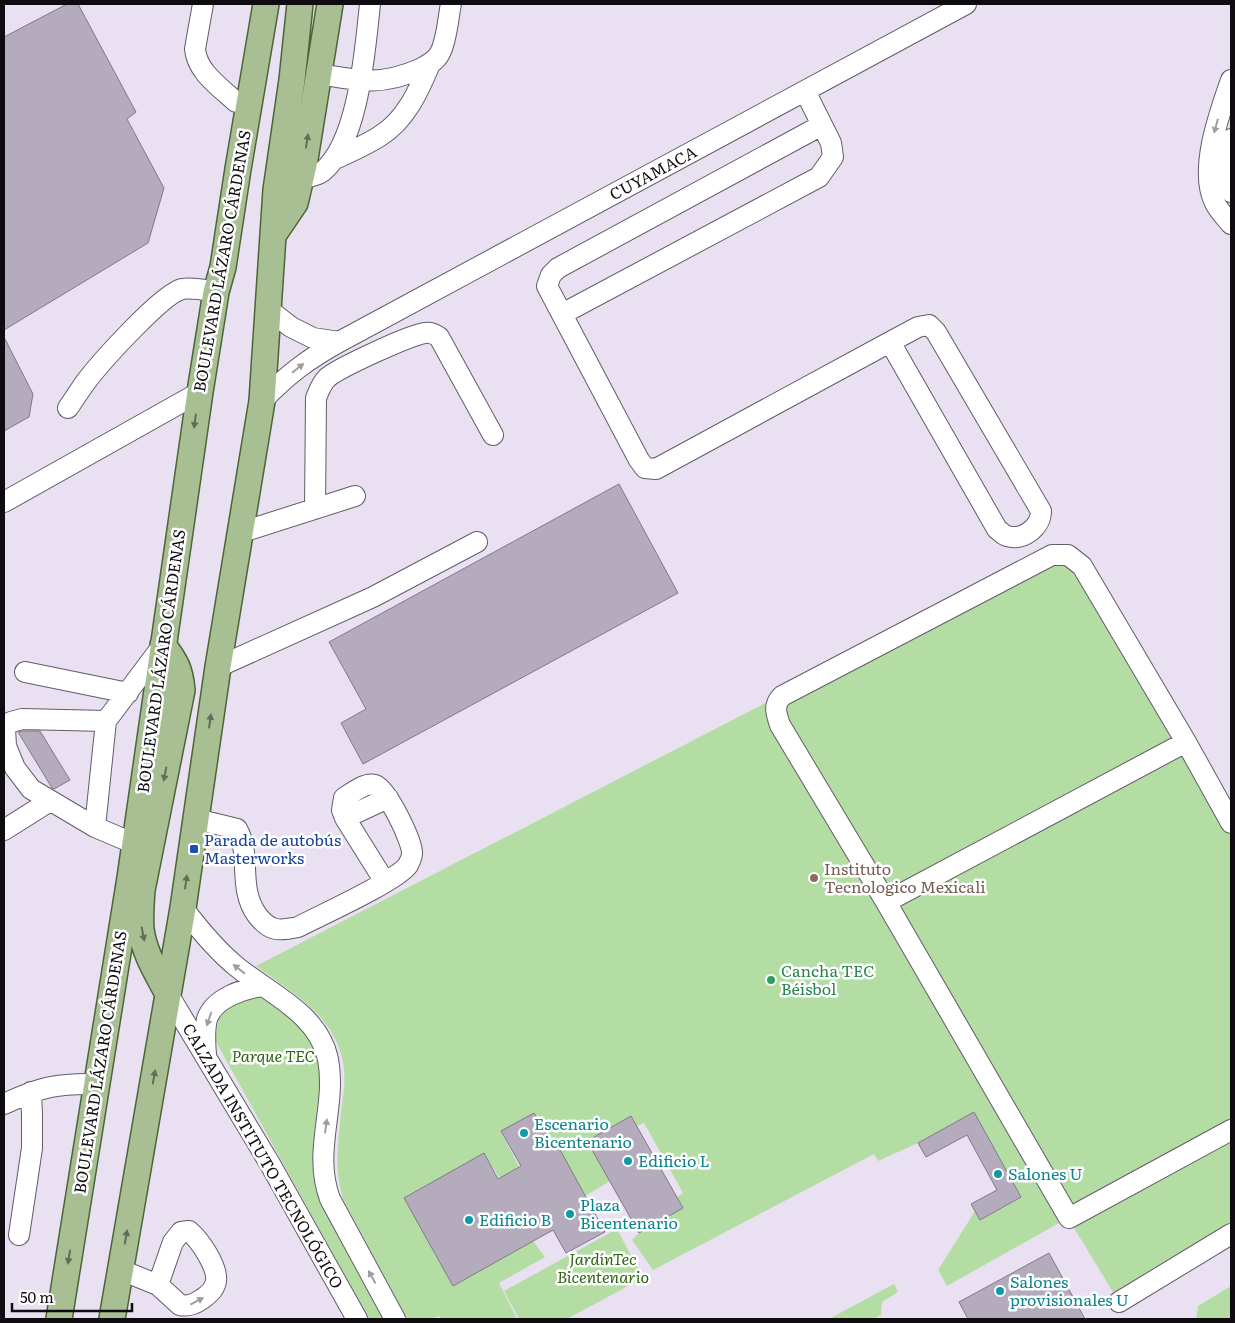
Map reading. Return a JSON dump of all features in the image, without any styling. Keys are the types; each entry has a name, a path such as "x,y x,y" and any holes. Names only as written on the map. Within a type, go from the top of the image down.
{"main road":[{"path":"112,1319 168,994 239,533 262,401 276,190 292,80 300,4"},
{"path":"274,234 295,203 330,4"},
{"path":"238,169 236,102 261,6"},
{"name":"BOULEVARD LÁZARO CÁRDENAS","path":"59,1319 135,844 200,392 216,292 223,267 261,6"},
{"path":"163,645 174,659 180,674 182,690 142,890 141,918 149,957 168,994"}],"street":[{"path":"203,4 194,49 195,55 206,74 236,102"},
{"path":"335,159 347,132 360,81 370,4"},
{"name":"CUYAMACA","path":"262,401 285,378 310,358 966,4"},
{"path":"319,74 360,81 382,81 402,77 430,64 440,54 457,5"},
{"path":"300,179 320,174 335,159 381,136 412,103 430,64"},
{"path":"1228,216 1214,202 1209,182 1209,162 1212,139 1231,80"},
{"path":"562,314 819,177 833,157 831,143 805,91"},
{"path":"822,125 558,268 551,275 547,286 645,468 656,469 890,342 918,327 929,325 936,332 1041,511 1041,518 1036,528 1017,537 1005,536 997,529 890,342"},
{"path":"1231,139 1227,162 1231,192"},
{"path":"68,408 88,379 151,311 170,294 182,289 216,292"},
{"path":"269,310 291,327 314,338 339,342"},
{"path":"315,509 316,398 320,386 327,378 356,361 412,337 424,333 432,333 439,337 493,435"},
{"path":"4,502 200,392"},
{"path":"239,533 355,496"},
{"path":"218,667 374,597 477,542"},
{"path":"1231,823 1186,742 1082,566 1068,555 1052,555 782,696 777,701 776,707 780,725 886,902 1068,1218 1231,1130"},
{"path":"95,827 106,721 163,645"},
{"path":"25,672 128,693"},
{"path":"106,721 13,716 12,722 5,728 6,746 15,768 31,789 95,827 135,844"},
{"path":"886,902 1186,742"},
{"path":"196,818 237,830 241,836 244,848 246,889 253,909 265,925 284,930 298,927 384,882 407,866 412,854 408,838 388,798 376,785 364,786 344,798 342,810 384,882"},
{"path":"4,830 50,801"},
{"path":"182,908 224,955 262,986 304,1016 321,1038 326,1050 330,1077 322,1160 323,1179 330,1199 396,1319"},
{"path":"206,1056 205,1031 207,1018 211,1010 235,994 262,986"},
{"name":"CALZADA INSTITUTO TECNOLÓGICO","path":"168,994 270,1164 357,1319"},
{"path":"4,1104 30,1092 67,1083 97,1084"},
{"path":"19,1235 32,1148 30,1092"},
{"path":"1119,1302 1231,1234"},
{"path":"120,1270 158,1285"}],"green space":[{"name":"Instituto Tecnologico Mexicali","path":"1052,555 1068,555 1231,823 1231,1234 1119,1302 1068,1218 947,1286 938,1270 975,1211 980,1220 1021,1197 974,1112 918,1143 878,1161 874,1154 653,1270 632,1240 639,1233 683,1208 677,1197 683,1193 644,1123 637,1126 631,1116 588,1141 610,1181 585,1196 558,1146 534,1113 501,1132 530,1188 512,1197 484,1154 404,1198 453,1286 533,1241 545,1257 499,1283 517,1319 441,1319 439,1316 431,1319 407,1319 343,1199 337,1161 344,1090 344,1070 341,1052 334,1036 312,1009 285,986 256,966"},
{"name":"Parque TEC","path":"268,990 314,1039 323,1078 313,1144 322,1201 388,1319 369,1319 215,1040 219,1017 241,1000"},
{"name":"JardínTec Bicentenario","path":"617,1229 643,1278 567,1319 519,1319 504,1291"},
{"path":"894,1284 898,1292 882,1302 881,1315 873,1319 829,1319"},
{"path":"1231,1286 1231,1319 1196,1319 1198,1306"}],"building":[{"path":"67,4 78,4 136,112 127,119 164,188 148,243 4,330 4,37"},
{"path":"4,337 33,394 29,417 4,431"},
{"path":"619,484 678,593 363,764 341,723 366,709 329,642"},
{"path":"40,731 70,780 54,789 52,788 18,732"},
{"name":"Salones U","path":"974,1112 1021,1197 980,1220 971,1204 997,1190 967,1135 926,1157 918,1143"},
{"path":"534,1113 554,1148 558,1146 605,1232 566,1253 553,1230 453,1286 404,1198 484,1153 498,1179 521,1166 501,1131"},
{"name":"Edificio L","path":"631,1116 683,1208 639,1233 587,1141"},
{"name":"Salones provisionales U","path":"1049,1253 1085,1319 968,1319 959,1302"}],"place":[{"name":"Parada de autobús Masterworks","path":"194,849"},
{"name":"Instituto Tecnologico Mexicali","path":"814,878"},
{"name":"Cancha TEC Béisbol","path":"771,980"},
{"name":"Escenario Bicentenario","path":"524,1133"},
{"name":"Edificio L","path":"628,1161"},
{"name":"Salones U","path":"998,1174"},
{"name":"Plaza Bicentenario","path":"570,1214"},
{"name":"Edificio B","path":"469,1220"},
{"name":"Salones provisionales U","path":"1000,1291"}]}
